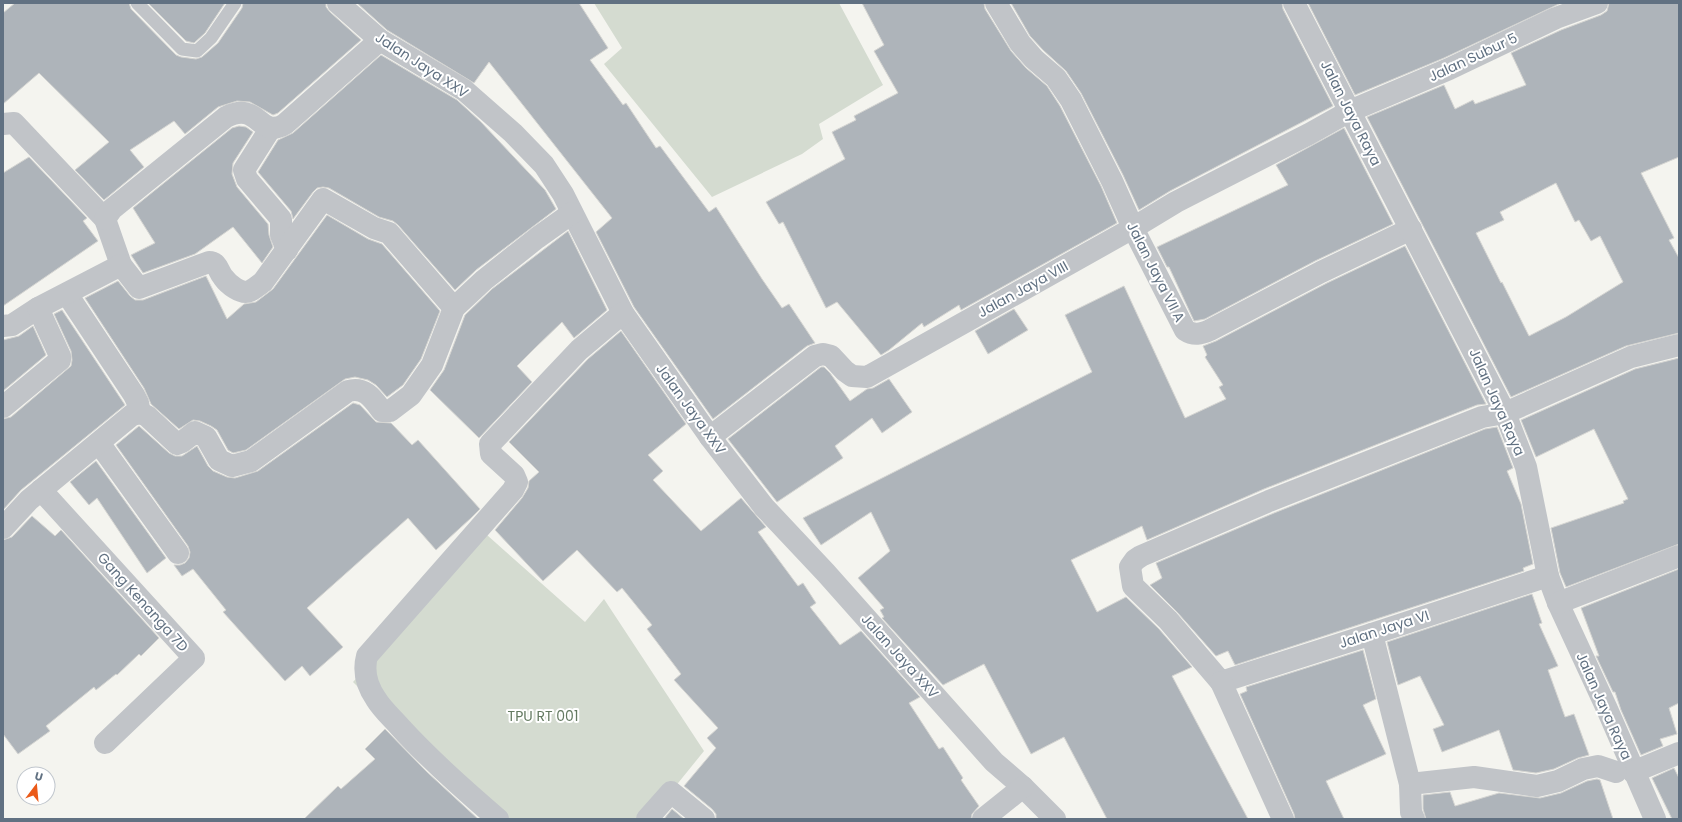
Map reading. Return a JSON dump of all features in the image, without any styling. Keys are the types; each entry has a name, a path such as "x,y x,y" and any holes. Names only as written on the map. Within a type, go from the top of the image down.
{"street":[{"name":"Jalan Jaya XXV","path":"338,3 380,40 464,90 513,132 544,165 563,194 623,313 710,437 764,507 826,573 994,762 1023,787 1055,819"},
{"name":"Jalan Jaya VII A","path":"996,3 1020,43 1034,59 1056,78 1070,100 1112,181 1133,228 1185,330 1193,334 1201,334 1321,272 1411,229"},
{"name":"Jalan Jaya Raya","path":"1294,3 1504,413 1526,467 1548,576 1558,603 1607,709 1624,772 1654,819"},
{"name":"Jalan Subur 5","path":"1350,111 1449,69 1556,18 1597,3"},
{"path":"105,218 112,209 226,117 235,112 246,112 270,128 278,129 380,40"},
{"name":"Jalan Jaya VIII","path":"710,437 815,356 823,354 831,356 845,371 852,376 867,377 1133,228 1176,202 1309,134 1350,111"},
{"path":"3,124 14,123 105,218 121,265 139,288 209,262 213,262 223,278 239,291 250,291 263,282 325,199 374,228 389,233 454,308"},
{"path":"270,128 244,170 247,179 282,219 281,235 287,250"},
{"path":"3,528 29,500 132,415 140,413 147,416 177,444 195,432 206,437 219,460 232,466 251,461 348,391 357,389 364,391 382,411 393,409 411,395 432,365 454,308 484,280 537,238 572,213"},
{"path":"3,326 12,325 38,308 121,265"},
{"path":"67,294 134,395 138,402 140,413"},
{"path":"3,407 60,360 60,356 38,308"},
{"path":"498,819 455,783 422,751 376,700 366,678 365,665 367,656 513,490 517,482 514,475 491,454 490,444 579,350 623,313"},
{"path":"1283,819 1221,682 1168,620 1133,586 1130,567 1135,560 1141,556 1269,502 1482,417 1504,413 1631,357 1679,345"},
{"path":"99,443 178,552"},
{"name":"Gang Kenanga 7D","path":"41,490 194,658 105,743"},
{"path":"1558,603 1679,556"},
{"name":"Jalan Jaya VI","path":"1221,682 1548,576"},
{"path":"1372,634 1410,784 1411,812 1414,819"},
{"path":"1410,784 1474,777 1537,786 1558,781 1583,769 1598,766 1624,772 1679,753"},
{"path":"983,819 1023,787"},
{"path":"647,819 671,792 704,819"}],"lane":[{"path":"137,3 182,49 197,51 211,38 235,3"}],"green space":[{"path":"594,3 839,3 883,85 819,124 823,139 802,154 712,197 604,64 622,48"},
{"name":"TPU RT 001","path":"487,535 585,622 604,599 704,751 649,819 504,819 412,741 353,682"}],"building":[{"path":"15,3 129,3 131,9 176,55 196,59 202,57 218,43 242,8 243,3 326,3 326,7 330,12 361,40 278,113 273,115 250,102 237,101 218,107 185,134 174,121 130,150 144,167 104,200 75,170 109,142 39,73 3,104 3,13"},
{"path":"148,3 225,3 205,33 194,43 186,41"},
{"path":"357,3 579,3 608,48 590,60 623,105 626,103 656,148 660,146 709,212 716,207 782,308 789,304 815,343 807,346 713,419 634,307 596,232 612,218 489,62 474,83 387,30"},
{"path":"862,3 984,3 985,9 1011,51 1026,68 1047,86 1060,106 1101,186 1117,223 961,310 959,305 924,327 922,323 881,355 837,302 826,308 783,222 779,224 766,202 845,159 832,132 856,120 854,116 898,93 874,51 884,45"},
{"path":"1011,3 1282,3 1283,9 1333,106 1170,191 1139,210 1123,175 1081,93 1066,71 1030,36"},
{"path":"1308,3 1561,3 1444,58 1355,95"},
{"path":"1609,3 1679,3 1679,157 1641,173 1674,238 1669,240 1679,258 1679,333 1626,346 1511,397 1367,117 1444,85 1455,109 1473,100 1475,104 1526,85 1511,53 1561,30 1601,15 1607,11","holes":["1556,183 1575,222 1579,220 1591,241 1600,236 1623,282 1566,317 1529,336 1476,233 1504,220 1500,212"]},
{"path":"381,55 457,100 481,122 545,190 556,209 476,270 455,290 393,221 379,217 329,188 323,187 317,188 313,192 293,219 291,211 258,172 278,140 293,133"},
{"path":"239,126 246,127 253,132 233,163 232,174 237,187 268,224 269,235 273,247 262,263 233,227 195,254 143,273 131,255 155,243 133,208 232,128"},
{"path":"1344,128 1393,224 1315,261 1205,319 1194,321 1169,267 1167,267 1157,247 1288,185 1276,165"},
{"path":"29,157 87,218 83,221 98,241 3,306 3,173"},
{"path":"327,215 368,239 382,244 440,311 421,359 403,385 387,397 376,385 368,380 355,377 345,379 246,450 233,453 228,450 217,430 200,421 193,420 179,429 151,404 144,388 85,298 118,281 135,300 143,300 206,276 227,319 244,304 256,302 273,289"},
{"path":"568,231 607,310 574,338 562,322 517,366 532,382 479,438 430,390 444,370 465,315 492,289"},
{"path":"1405,246 1486,404 1477,405 1264,489 1147,540 1142,526 1071,560 1097,612 1126,597 1159,629 1192,667 1172,676 1248,819 1107,819 1064,737 1031,754 984,664 943,685 882,618 884,617 880,610 884,608 858,578 890,551 871,512 821,545 803,518 1092,372 1065,315 1124,286 1185,418 1226,399 1219,387 1223,385 1205,357 1207,355 1203,346 1216,341 1327,283"},
{"path":"1014,309 1028,330 988,354 975,331"},
{"path":"62,310 125,405 21,490 3,510 3,419 11,417 71,366 71,351 54,314"},
{"path":"33,326 46,355 3,391 3,340 19,336"},
{"path":"621,331 686,424 648,455 663,471 653,480 701,531 741,498 766,527 758,532 798,586 803,583 816,603 810,607 840,645 861,631 920,697 909,703 939,749 943,747 963,778 961,780 979,806 972,814 971,819 716,819 716,814 712,809 684,786 716,748 707,738 718,728 674,680 681,674 647,629 652,625 622,588 617,592 577,550 543,581 495,530 522,498 528,488 529,481 539,472 509,442 588,359"},
{"path":"1679,358 1679,544 1566,587 1560,573 1551,528 1624,503 1623,501 1628,499 1594,429 1536,457 1521,420 1635,369"},
{"path":"821,367 824,367 830,373 850,401 867,389 873,388 889,379 912,412 882,433 872,418 835,446 843,458 777,502 728,439"},
{"path":"353,403 360,405 376,422 391,423 412,445 418,440 480,509 436,550 408,518 307,608 343,647 310,676 302,666 285,681 223,612 226,610 193,569 182,576 174,565 185,563 189,558 190,552 188,546 116,445 139,426 169,453 175,456 182,456 197,446 208,466 213,471 227,477 235,478 258,471"},
{"path":"1497,427 1513,468 1507,471 1521,504 1533,564 1523,568 1524,571 1235,665 1228,651 1216,656 1177,612 1150,585 1162,578 1156,563 1274,513 1485,429"},
{"path":"96,461 166,558 147,573 97,498 89,505 70,482"},
{"path":"32,516 55,536 61,530 159,638 141,656 139,654 117,675 116,674 96,690 94,687 46,726 50,731 18,754 3,734 3,540 12,537"},
{"path":"1679,569 1679,703 1669,708 1677,734 1660,739 1663,746 1641,755 1621,710 1615,692 1613,692 1596,656 1599,656 1581,608"},
{"path":"1532,594 1542,623 1539,624 1558,666 1548,670 1565,717 1574,714 1589,755 1578,758 1554,769 1536,773 1513,770 1499,730 1442,752 1433,729 1444,725 1420,676 1398,685 1387,642"},
{"path":"1363,650 1376,699 1363,705 1386,754 1326,781 1344,819 1295,819 1240,694 1247,691 1246,687"},
{"path":"385,729 427,772 478,819 304,819 338,786 341,789 375,759 365,749"},
{"path":"1674,768 1679,778 1679,819 1672,819 1652,778"},
{"path":"1597,779 1600,780 1613,819 1426,819 1423,809 1423,795 1450,792 1455,806 1499,793 1540,798 1561,793 1587,781"},
{"path":"672,809 684,819 664,819"}]}
